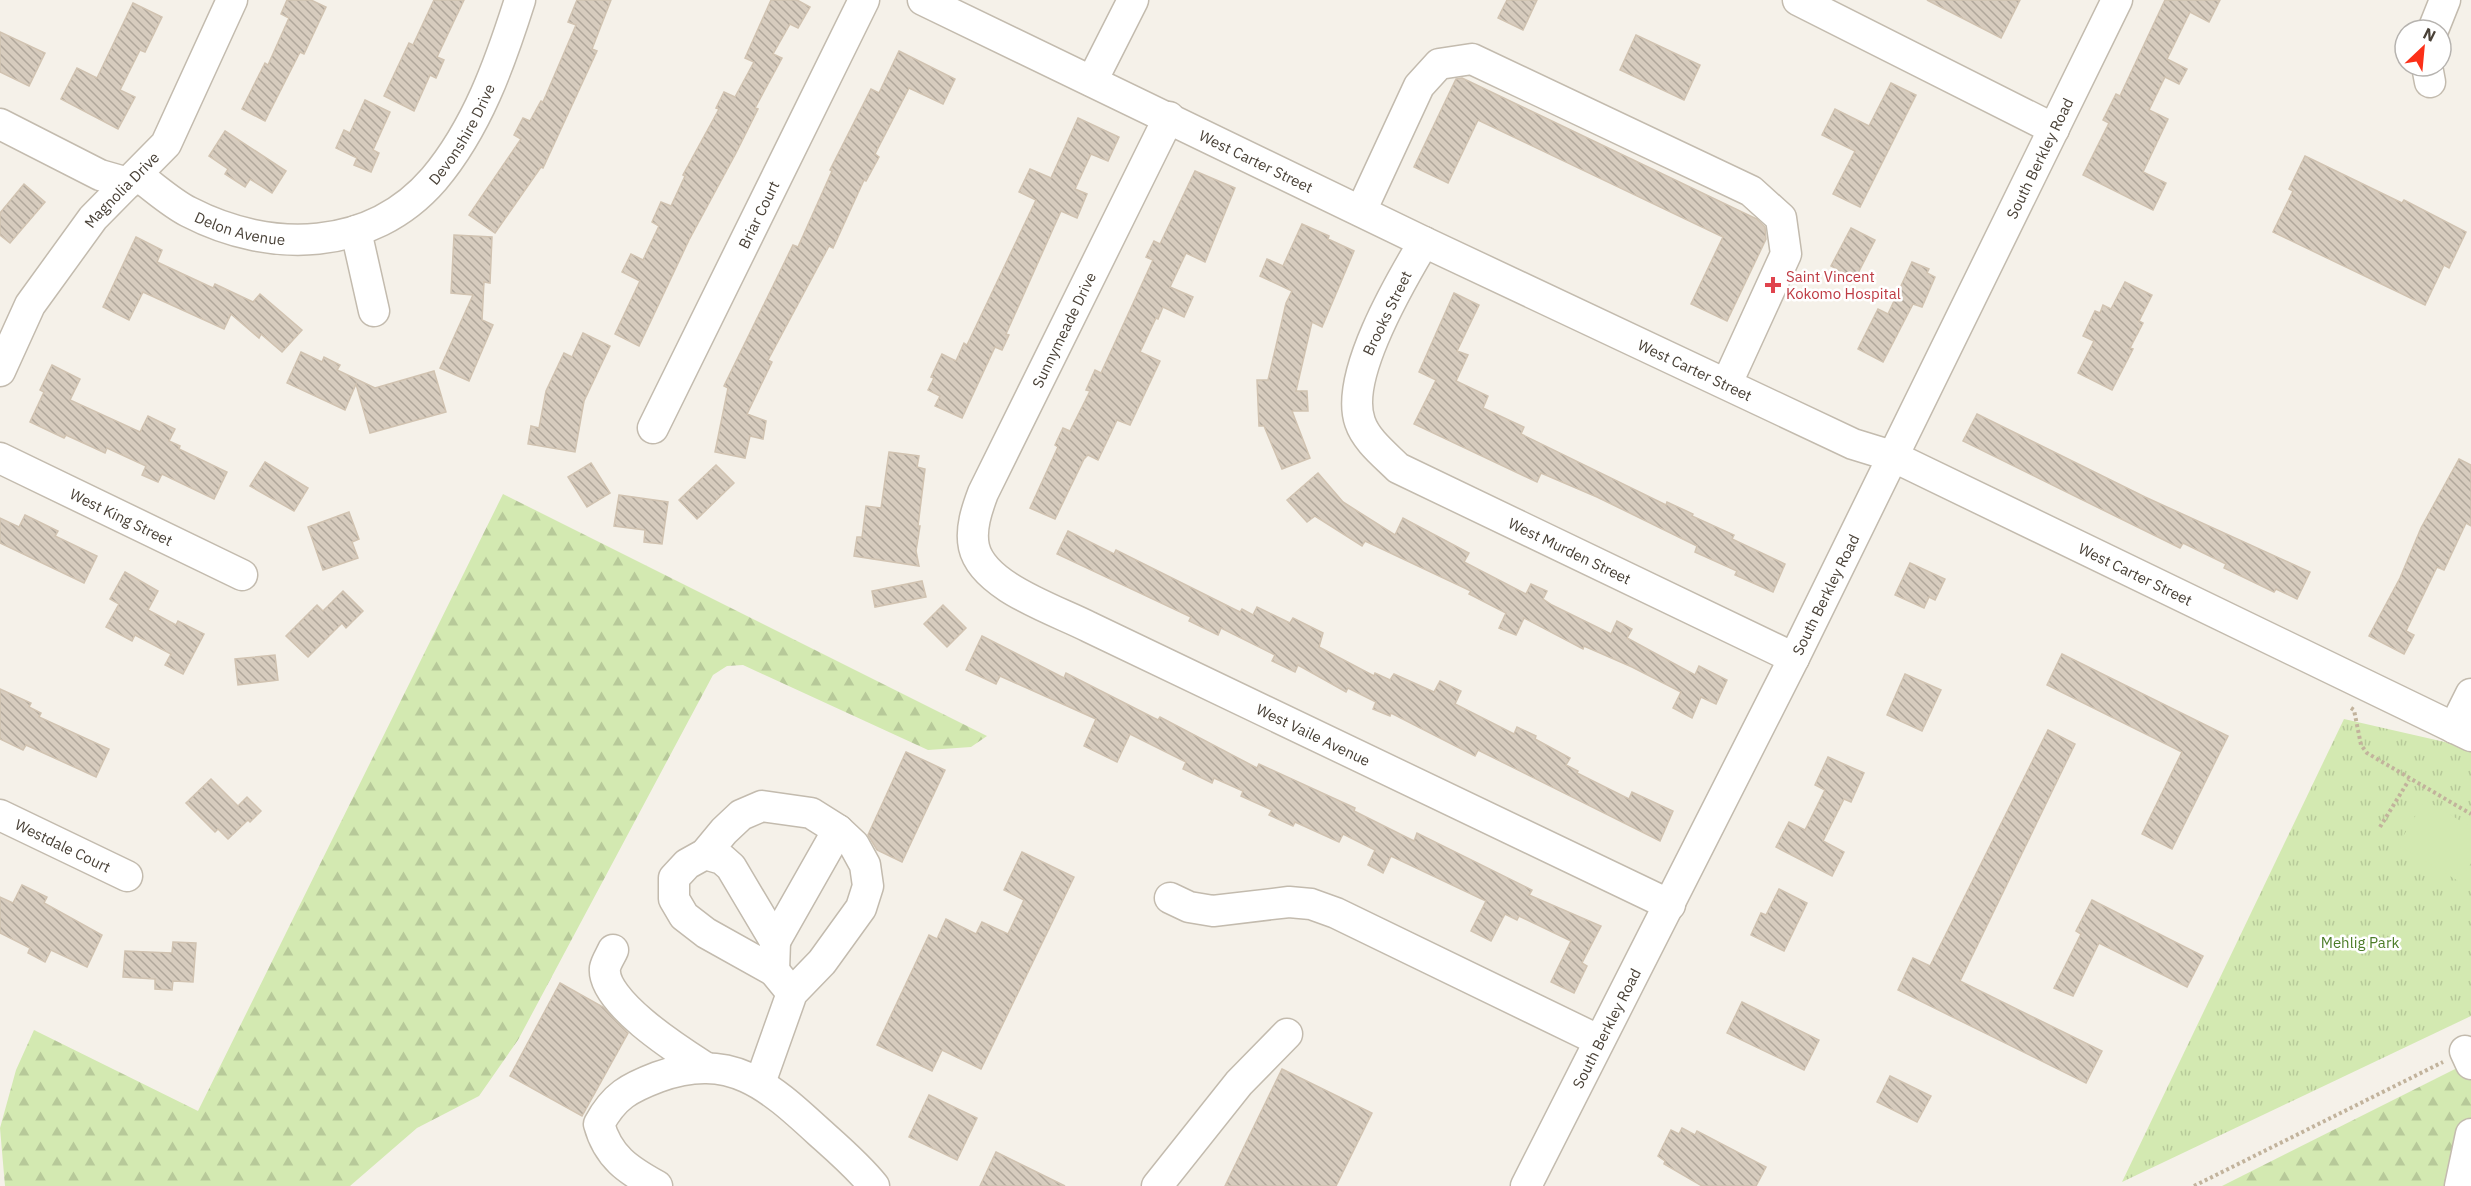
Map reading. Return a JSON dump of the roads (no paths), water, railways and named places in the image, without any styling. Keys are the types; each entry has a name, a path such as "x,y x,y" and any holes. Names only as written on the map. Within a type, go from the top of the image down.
{"street":[{"name":"Magnolia Drive","path":"0,371 30,305 93,218 166,144 232,0"},
{"name":"Devonshire Drive","path":"356,231 385,219 434,179 467,132 500,63 520,0"},
{"name":"Briar Court","path":"652,428 864,0"},
{"path":"1092,81 1133,0"},
{"path":"1798,0 2054,129"},
{"name":"South Berkley Road","path":"1526,1186 1598,1040 1670,905 1794,658 2117,0"},
{"path":"2438,18 2445,0"},
{"name":"West Carter Street","path":"935,3 1424,242 1727,383 1852,444 1892,456 2463,732"},
{"path":"1361,211 1419,86 1439,64 1472,58 1750,191 1781,218 1786,254 1727,383"},
{"name":"Sunnymeade Drive","path":"974,547 975,515 983,493 1168,117"},
{"name":"Delon Avenue","path":"0,124 100,175 133,179 188,212 236,232 285,241 320,240 356,231"},
{"path":"356,231 374,311"},
{"name":"Brooks Street","path":"1360,422 1356,401 1362,364 1424,242"},
{"name":"West Murden Street","path":"1360,422 1369,438 1398,468 1794,658"},
{"name":"West King Street","path":"0,458 242,575"},
{"name":"West Vaile Avenue","path":"974,547 983,566 999,582 1670,905"},
{"path":"2463,732 2471,694"},
{"path":"762,806 811,813 838,830 854,845 865,865 868,886 861,908 822,962 783,982 706,933 684,916 674,899 674,878 687,864 705,855 724,831 741,815 762,806"},
{"name":"Westdale Court","path":"0,815 127,876"},
{"path":"775,941 838,830"},
{"path":"705,855 722,859 731,867 775,941 783,982 760,1083"},
{"path":"1170,898 1189,907 1213,911 1289,902 1311,904 1347,918 1598,1040"},
{"path":"613,950 605,968 608,981 617,997 640,1020 703,1066"},
{"path":"1157,1186 1244,1076 1287,1034"},
{"path":"657,1186 630,1171 604,1143 599,1124 610,1104 634,1086 669,1073 703,1066 736,1072 760,1083 793,1108 861,1170 874,1186"},
{"path":"2460,1186 2471,1134"}],"place":[{"name":"Saint Vincent Kokomo Hospital","path":"1773,285"}],"park label":[{"name":"Mehlig Park","path":"2360,942"}]}
